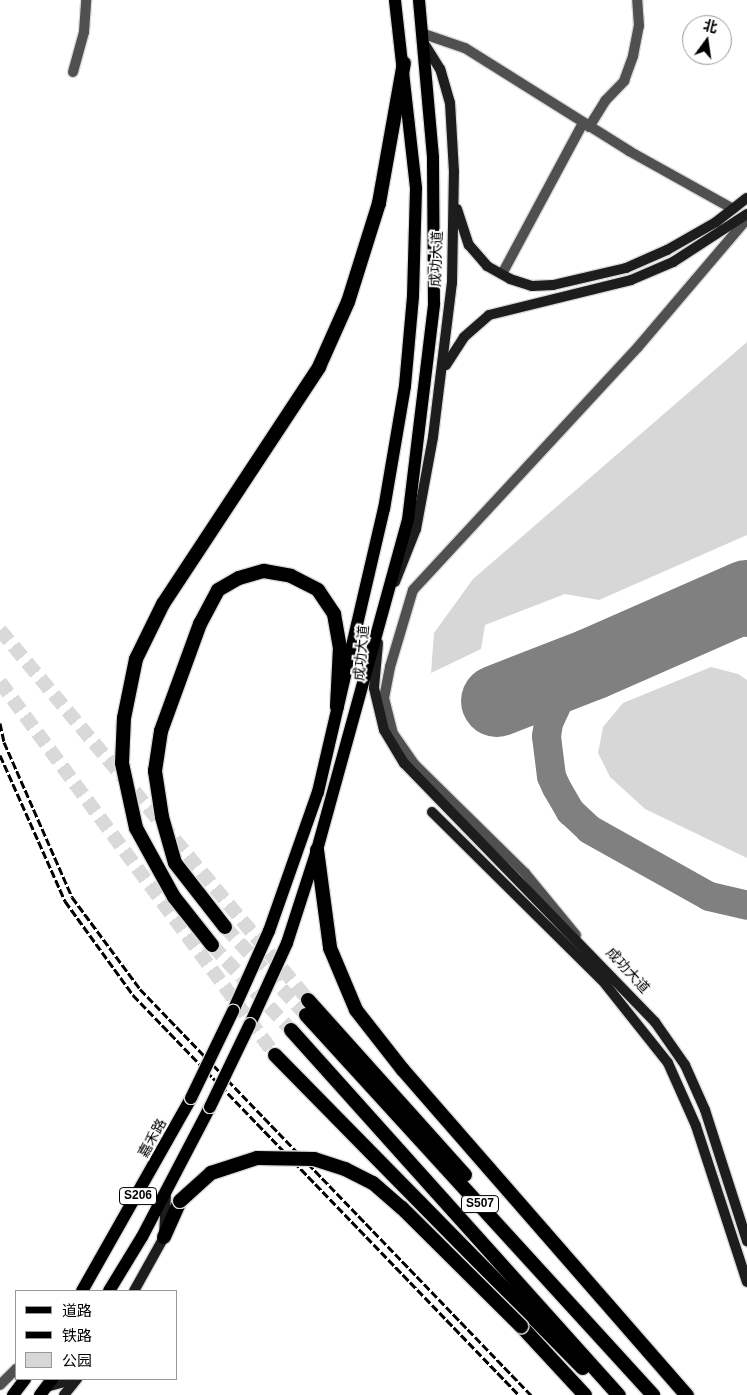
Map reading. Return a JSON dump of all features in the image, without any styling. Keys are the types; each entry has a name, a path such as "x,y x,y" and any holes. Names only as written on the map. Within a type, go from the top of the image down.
{"highway":[{"path":"212,945 174,897 136,828 122,763 124,718 136,658 163,604 319,367 348,302 379,203 404,63"},
{"name":"成功大道","path":"225,927 175,863 162,817 155,771 161,730 200,624 218,590 240,578 264,571 291,576 318,590 334,614 340,647 337,707"},
{"path":"317,850 330,948 356,1010 403,1070 687,1395"},
{"name":"S507","path":"308,1000 397,1095 653,1395"},
{"name":"S507","path":"306,1015 629,1367"},
{"path":"291,1030 619,1395"},
{"path":"275,1055 609,1395"},
{"path":"164,1237 180,1201 211,1173 256,1158 314,1159 345,1169 373,1183 402,1208 521,1326 585,1395"}],"main road":[{"name":"嘉禾路","path":"83,1290 191,1098 233,1011 269,931 318,792 384,510 406,386 413,296 416,188 404,63 394,0"},
{"path":"317,850 382,608 408,520 434,304 433,157 419,0"},
{"name":"成功大道","path":"424,40 440,69 450,103 454,201 452,283 444,368 416,529 403,566 382,608 374,688 384,730 404,763 655,1022 685,1065 705,1110 747,1241"},
{"path":"454,201 469,245 487,266 532,286 595,277 667,250 733,209 747,198"},
{"path":"444,368 464,337 489,315 631,280 673,262 747,214"},
{"name":"成功大道","path":"432,812 602,980 668,1063 696,1126 747,1282"},
{"name":"S206","path":"110,1290 166,1192 259,1005 287,943 317,850"},
{"path":"135,1290 164,1237 166,1192"},
{"path":"13,1395 23,1380"},
{"path":"46,1387 72,1380"},
{"path":"64,1395 75,1380"}],"street":[{"path":"73,72 84,32 86,0"},
{"path":"502,274 586,125 624,81 633,56 639,26 637,0"},
{"path":"424,40 465,48 586,125 733,209"},
{"path":"596,959 525,872 415,765 393,734 384,698 388,675 413,590 638,347 747,219"},
{"path":"0,1385 15,1370"}],"green space":[{"path":"747,342 747,535 599,600 565,594 485,625 481,649 431,673 434,633 473,579"},
{"path":"711,667 738,674 747,680 747,858 645,809 610,777 598,753 603,727 623,703"}],"taxiway":[{"path":"747,622 712,617 699,620 592,664 565,686 548,722 546,736 551,776 556,787 570,811 589,829 709,896 747,905"}],"runway":[{"path":"497,701 592,664 747,596"}],"tunnel":[{"path":"0,630 308,1000"},
{"path":"0,682 275,1055"},
{"path":"225,927 306,1015"},
{"path":"212,945 291,1030"}],"railway":[{"path":"0,723 4,742 72,897 140,989 531,1395"},
{"path":"0,755 65,901 133,995 519,1395"}]}
